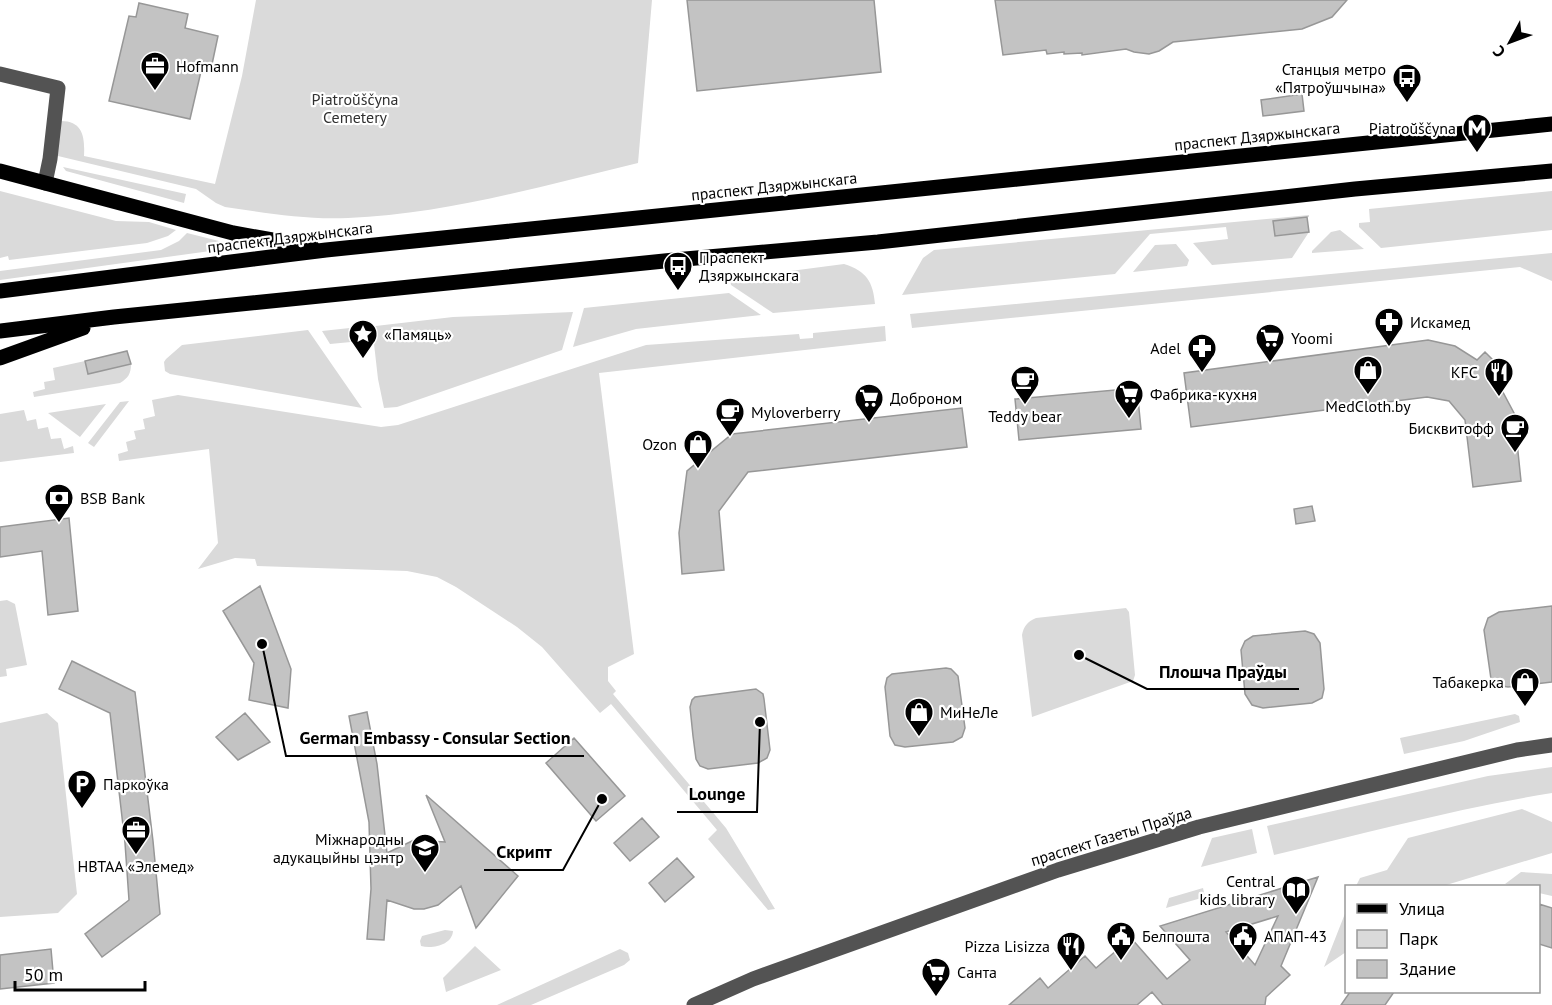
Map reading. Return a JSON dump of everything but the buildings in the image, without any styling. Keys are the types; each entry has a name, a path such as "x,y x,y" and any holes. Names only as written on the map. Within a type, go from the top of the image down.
{"main road":[{"name":"праспект Дзяржынскага","path":"0,291 326,250 1552,124"},
{"path":"0,171 233,233 326,250"},
{"path":"0,331 114,317 674,260 878,242 1355,189 1552,171"},
{"path":"0,358 114,317"}],"street":[{"path":"0,74 58,87 45,183"},
{"name":"праспект Газеты Праўда","path":"694,1005 753,979 988,894 1091,860 1221,822 1517,750 1552,745"}],"green space":[{"name":"Piatroŭščyna Cemetery","path":"256,0 652,0 638,163 458,205 385,215 317,218 225,207 196,189 58,156 59,121 67,121 73,123 81,131 84,156 215,184 242,76"},
{"path":"63,167 186,194 184,203 66,171"},
{"path":"0,191 116,221 149,222 176,230 168,236 147,243 9,260 8,256 0,258"},
{"path":"1552,191 1552,230 1381,248 1359,227 1359,223 1370,222 1369,209"},
{"path":"1309,215 1309,217 1273,221 1276,236 1309,232 1292,258 1212,265 1193,243 1228,239 1226,227 1150,234 1115,274 902,295 923,258 934,250"},
{"path":"1340,230 1364,249 1312,253 1331,232"},
{"path":"187,233 231,244 232,248 0,280 0,271 161,250 179,241"},
{"path":"1176,244 1189,260 1187,266 1133,272 1155,245"},
{"path":"1552,253 1552,281 1520,267 912,328 910,314"},
{"path":"844,264 858,270 867,278 875,304 773,313 731,285 730,279"},
{"path":"729,293 761,315 636,329 573,347 584,308"},
{"path":"573,312 562,350 397,407 384,408 373,335 369,335 367,327 453,317"},
{"path":"885,326 886,341 599,373 634,654 608,667 608,681 616,691 613,694 726,828 775,909 768,910 708,839 717,830 611,704 600,713 542,647 517,627 437,577 407,571 257,566 255,559 235,558 198,569 218,543 209,449 119,461 118,454 128,451 126,442 136,439 134,431 145,429 143,419 155,416 152,400 178,395 381,427 398,425 646,345 799,334 800,339 813,338 813,333"},
{"path":"359,327 361,336 351,337 351,342 330,344 322,331"},
{"path":"308,330 362,408 170,374 165,371 164,362 182,345"},
{"path":"85,361 88,374 131,364 130,373 120,383 34,397 33,392 45,389 44,382 55,380 53,368"},
{"path":"129,401 94,447 88,443 120,402"},
{"path":"106,404 80,437 48,413"},
{"path":"24,410 27,421 36,419 38,429 48,427 51,439 61,438 64,449 73,446 74,453 0,462 0,414"},
{"path":"7,600 15,604 27,665 6,669 7,676 0,677 0,601"},
{"path":"1126,608 1129,612 1135,675 1133,681 1032,717 1022,635 1026,625 1036,618"},
{"path":"47,713 58,723 77,894 58,913 0,917 0,723"},
{"path":"1515,714 1519,716 1520,722 1464,741 1404,754 1400,738"},
{"path":"1552,767 1552,793 1447,813 1274,855 1267,826 1488,776"},
{"path":"1522,809 1552,822 1552,853 1446,885 1356,885 1360,878 1387,870 1408,838"},
{"path":"1252,829 1257,853 1201,867 1212,838"},
{"path":"1521,872 1552,874 1552,896 1540,893 1540,885 1505,884"},
{"path":"1203,888 1205,897 1166,908 1169,898"},
{"path":"1345,914 1345,953 1324,967"},
{"path":"445,930 453,931 446,943 431,947 421,946 422,936"},
{"path":"475,946 501,970 446,992 443,978"},
{"path":"620,949 628,953 630,960 624,965 531,1005 497,1005"}],"place":[{"name":"Hofmann","path":"155,92"},
{"name":"Станцыя метро «Пятроўшчына»","path":"1407,104"},
{"name":"Piatroŭščyna","path":"1477,154"},
{"name":"Праспект Дзяржынскага","path":"678,292"},
{"name":"Искамед","path":"1389,348"},
{"name":"«Памяць»","path":"363,360"},
{"name":"Yoomi","path":"1270,364"},
{"name":"Adel","path":"1202,374"},
{"name":"MedCloth.by","path":"1368,396"},
{"name":"KFC","path":"1499,398"},
{"name":"Teddy bear","path":"1025,406"},
{"name":"Фабрика-кухня","path":"1129,420"},
{"name":"Доброном","path":"869,424"},
{"name":"Myloverberry","path":"730,438"},
{"name":"Бисквитофф","path":"1515,454"},
{"name":"Ozon","path":"698,470"},
{"name":"BSB Bank","path":"59,524"},
{"name":"German Embassy - Consular Section","path":"262,644"},
{"name":"Плошча Праўды","path":"1079,655"},
{"name":"Табакерка","path":"1525,708"},
{"name":"Lounge","path":"760,722"},
{"name":"МиНеЛе","path":"919,738"},
{"name":"Скрипт","path":"602,799"},
{"name":"Паркоўка","path":"82,810"},
{"name":"НВТАА «Элемед»","path":"136,856"},
{"name":"Міжнародны адукацыйны цэнтр","path":"425,874"},
{"name":"Central kids library","path":"1296,916"},
{"name":"Белпошта","path":"1121,962"},
{"name":"АПАП-43","path":"1243,962"},
{"name":"Pizza Lisizza","path":"1071,972"},
{"name":"Санта","path":"936,998"}]}
